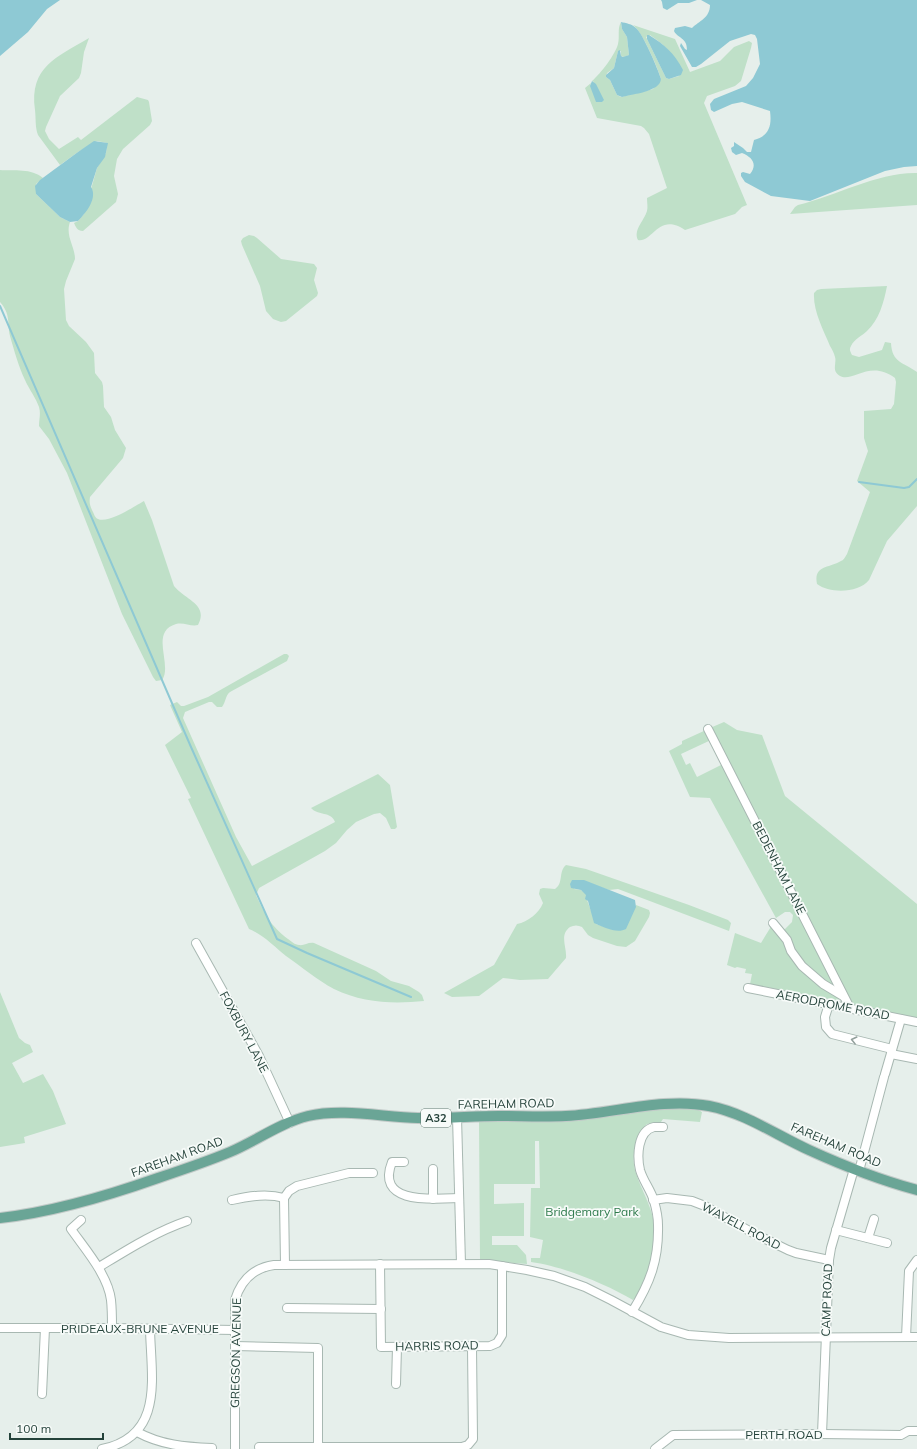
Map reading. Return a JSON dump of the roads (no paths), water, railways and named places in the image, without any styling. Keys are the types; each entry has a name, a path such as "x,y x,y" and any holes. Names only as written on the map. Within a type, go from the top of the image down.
{"main road":[{"name":"FAREHAM ROAD","path":"0,1218 37,1212 109,1194 230,1152 306,1116 340,1112 413,1118 566,1116 608,1112 668,1103 690,1103 710,1106 731,1112 809,1150 857,1170 917,1190"}],"street":[{"name":"BEDENHAM LANE","path":"708,729 850,1008"},
{"path":"774,923 787,940 791,951 802,966 823,984 844,997"},
{"name":"FOXBURY LANE","path":"196,943 259,1056 290,1123"},
{"name":"AERODROME ROAD","path":"748,988 917,1022"},
{"path":"829,1004 825,1017 826,1027 832,1034 917,1059"},
{"path":"857,1170 901,1019"},
{"path":"457,1117 458,1198 461,1264"},
{"path":"632,1312 644,1293 651,1277 658,1242 658,1223 653,1200 640,1171 638,1157 639,1144 648,1130 654,1127 663,1127"},
{"path":"404,1162 392,1162 390,1167 389,1177 391,1186 400,1193 421,1199 458,1198"},
{"path":"433,1168 433,1199"},
{"name":"CAMP ROAD","path":"822,1434 828,1260 836,1230 857,1170"},
{"path":"285,1265 284,1198 289,1191 297,1186 349,1173 373,1173"},
{"path":"232,1200 247,1196 264,1195 284,1198"},
{"name":"WAVELL ROAD","path":"653,1200 667,1198 692,1201 705,1206 753,1233 788,1250 828,1260"},
{"path":"868,1238 874,1219"},
{"path":"81,1220 71,1229 99,1267 111,1298 112,1328"},
{"path":"99,1267 157,1233 187,1221"},
{"path":"836,1230 887,1243"},
{"path":"906,1337 909,1271 917,1260"},
{"name":"HARRIS ROAD","path":"380,1264 381,1347 472,1347 490,1346 497,1343 502,1335 502,1266"},
{"name":"GREGSON AVENUE","path":"235,1449 235,1300 238,1290 244,1280 256,1270 265,1266 489,1264 527,1270 566,1280 602,1294 650,1322 671,1331 701,1337 917,1337"},
{"path":"287,1308 381,1309"},
{"name":"PRIDEAUX-BRUNE AVENUE","path":"0,1328 235,1330"},
{"name":"PRIDEAUX-BRUNE AVENUE","path":"42,1394 44,1328"},
{"path":"102,1449 120,1444 137,1432 146,1419 150,1407 150,1329"},
{"path":"235,1346 318,1348 318,1448"},
{"path":"396,1384 397,1347"},
{"path":"260,1447 462,1447 468,1445 472,1439 472,1347"},
{"name":"PERTH ROAD","path":"655,1449 673,1435 901,1435 908,1431 917,1431"},
{"path":"137,1432 147,1438 161,1443 187,1447 212,1448"},
{"path":"901,1435 917,1437"}],"water":[{"path":"0,0 60,0 47,9 28,32 0,56"},
{"path":"661,0 697,0 689,3 678,3 667,10 663,8"},
{"path":"701,0 917,0 917,166 885,171 810,201 771,196 745,182 741,176 741,173 743,172 750,174 754,167 753,161 742,153 736,155 732,152 731,148 734,146 734,142 747,152 751,152 754,140 763,136 770,126 770,111 742,102 732,104 714,112 711,110 710,104 714,99 746,86 753,78 760,64 757,39 755,35 751,34 730,41 701,64 696,67 692,67 680,46 681,43 687,50 686,43 674,31 675,28 685,26 692,28 704,19 710,9 710,5"},
{"path":"621,22 633,26 639,32 650,52 661,79 656,87 651,90 622,97 617,95 610,80 606,77 606,75 614,68 618,51 620,50 621,56 623,57 629,55 627,37 622,29"},
{"path":"647,35 660,42 673,54 683,70 681,75 669,79 666,78 647,39"},
{"path":"592,81 596,84 604,100 602,102 596,102 590,86"},
{"path":"94,141 108,143 105,157 97,168 91,187 93,196 90,205 78,221 70,222 60,217 36,194 35,186 40,180"},
{"path":"572,880 584,880 635,900 636,907 626,929 618,931 594,923 588,901 585,899 586,895 581,890 571,888 570,884"}],"waterway":[{"path":"0,306 191,747 277,939 411,997"},
{"path":"859,482 904,488 909,487 917,479"}],"park label":[{"name":"Bridgemary Park","path":"592,1212"}]}
